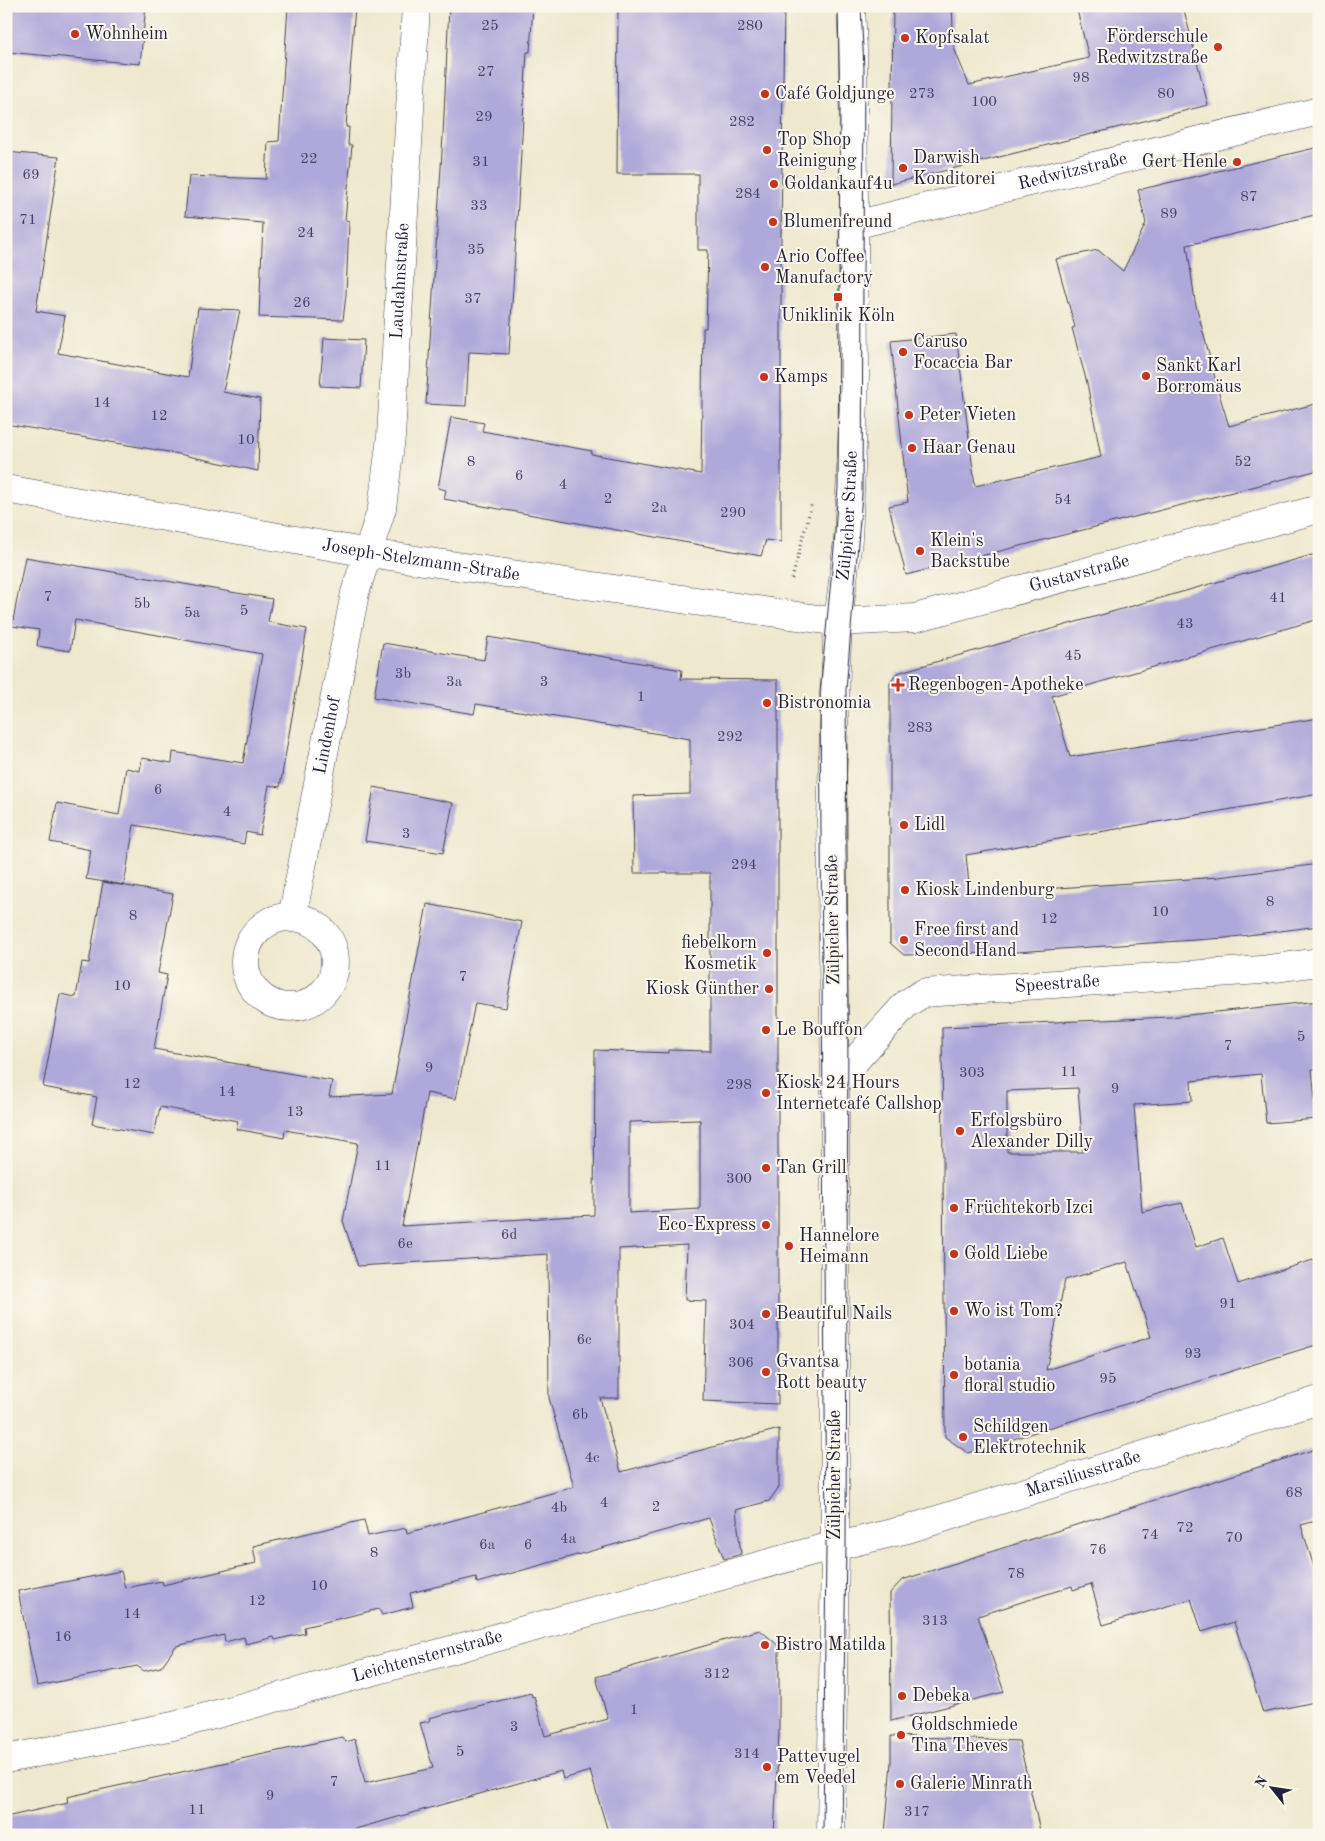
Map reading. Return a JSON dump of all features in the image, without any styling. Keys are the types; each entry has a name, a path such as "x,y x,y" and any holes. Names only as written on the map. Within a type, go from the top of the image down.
{"street":[{"name":"Laudahnstraße","path":"369,553 382,508 391,437 416,6"},
{"name":"Zülpicher Straße","path":"831,1835 840,1544 831,819 838,622 848,538 856,376 851,6"},
{"name":"Redwitzstraße","path":"854,225 1319,111"},
{"name":"Joseph-Stelzmann-Straße","path":"6,489 369,553 838,622"},
{"name":"Gustavstraße","path":"838,622 915,618 1319,508"},
{"name":"Lindenhof","path":"292,918 355,593 369,553"},
{"name":"Speestraße","path":"835,1083 906,1004 923,992 1261,970 1319,962"},
{"name":"Marsiliusstraße","path":"840,1544 908,1529 1319,1400"},
{"name":"Leichtensternstraße","path":"6,1759 173,1726 840,1544"}],"path":[{"path":"785,614 813,500"}],"building":[{"name":"Wohnheim","path":"6,6 146,6 140,64 6,52"},
{"path":"288,6 355,6 346,127 349,127 348,145 352,145 345,220 349,221 343,320 259,317 263,223 185,216 189,176 266,179 268,142 279,141"},
{"path":"449,6 533,6 530,52 527,52 509,354 469,352 466,406 426,404 443,136"},
{"path":"618,6 784,6 781,237 781,542 766,540 761,556 444,499 446,490 438,488 451,417 484,423 482,431 592,451 591,454 701,474 703,328 706,328 708,250 698,250 698,174 617,174"},
{"path":"893,6 952,6 954,48 969,85 1089,58 1076,6 1183,6 1208,105 891,184"},
{"path":"1319,147 1319,214 1187,245 1195,301 1229,426 1319,403 1319,470 906,575 889,506 908,502 891,341 956,334 975,486 1101,457 1087,383 1072,328 1075,327 1056,259 1098,250 1123,271 1146,223 1138,190"},
{"path":"6,152 59,157 36,311 65,316 58,353 188,377 198,308 240,310 223,392 260,399 258,471 174,453 6,424"},
{"path":"324,338 364,340 361,388 320,386"},
{"path":"1319,553 1319,619 1052,696 1070,757 1319,718 1319,794 966,855 970,894 1219,877 1319,864 1319,926 1225,938 1001,953 904,955 890,943 890,683 897,673"},
{"path":"25,557 272,599 268,622 307,629 280,787 269,785 260,835 246,832 244,844 134,825 124,885 86,879 91,850 50,842 57,803 119,815 126,768 140,771 142,758 172,763 173,752 243,763 262,654 75,620 70,651 37,646 39,630 12,626"},
{"path":"488,637 682,670 681,679 778,680 778,1404 703,1401 706,1301 685,1300 687,1245 619,1249 619,1398 600,1398 621,1472 779,1429 779,1487 769,1501 736,1510 741,1554 724,1559 709,1518 477,1583 476,1577 410,1593 413,1607 382,1615 379,1609 304,1627 305,1633 275,1640 274,1637 246,1644 244,1637 225,1642 224,1635 176,1646 161,1667 144,1671 137,1666 37,1686 18,1591 121,1571 125,1588 162,1581 163,1585 256,1563 253,1546 364,1520 368,1536 406,1528 407,1533 574,1487 549,1398 548,1254 358,1266 343,1221 358,1143 285,1130 284,1138 236,1129 238,1121 160,1107 154,1135 92,1124 97,1097 43,1087 60,994 76,997 82,962 89,963 103,882 173,894 158,973 167,975 154,1049 332,1081 329,1097 392,1094 427,904 522,922 506,1008 475,1003 456,1099 427,1093 402,1226 594,1215 595,1050 669,1053 669,1050 710,1051 710,873 634,873 633,796 690,794 690,739 476,704 474,714 374,697 383,643 484,660","holes":["700,1120 700,1209 629,1213 629,1122"]},
{"path":"374,787 453,803 443,853 365,841"},
{"path":"1319,1001 1319,1069 1312,1069 1317,1119 1266,1123 1261,1074 1191,1081 1192,1101 1134,1105 1142,1212 1182,1203 1196,1247 1223,1238 1238,1284 1319,1258 1319,1344 968,1453 945,1437 942,1027 1170,1017","holes":["1078,1088 1083,1152 1007,1152 1007,1091","1127,1262 1151,1337 1046,1370 1065,1280"]},
{"path":"1319,1448 1319,1520 1301,1525 1319,1583 1319,1701 1263,1713 1234,1622 1202,1632 1191,1599 1103,1625 1091,1584 1073,1590 1072,1586 978,1616 1004,1692 891,1721 890,1593 902,1580"},
{"path":"760,1630 779,1646 779,1733 774,1835 609,1835 590,1771 563,1779 561,1771 334,1835 6,1835 6,1817 68,1803 67,1797 342,1737 345,1742 355,1739 365,1783 433,1768 420,1723 430,1721 429,1718 531,1693 532,1697 534,1696 545,1736 608,1719 596,1677"},
{"path":"891,1736 1019,1741 1041,1835 885,1835 891,1762"}],"tram line":[{"path":"823,1835 826,1548 820,692 838,487 840,108 838,6"},
{"path":"842,1835 846,1544 848,1017 846,690 862,495 864,69 861,6"}],"place":[{"name":"Wohnheim","path":"75,34"},
{"name":"Kopfsalat","path":"905,38"},
{"name":"Förderschule Redwitzstraße","path":"1218,47"},
{"name":"Café Goldjunge","path":"765,94"},
{"name":"Top Shop Reinigung","path":"767,150"},
{"name":"Gert Henle","path":"1237,162"},
{"name":"Darwish Konditorei","path":"903,168"},
{"name":"Goldankauf4u","path":"774,184"},
{"name":"Blumenfreund","path":"773,222"},
{"name":"Ario Coffee Manufactory","path":"765,267"},
{"name":"Uniklinik Köln","path":"838,297"},
{"name":"Caruso Focaccia Bar","path":"903,352"},
{"name":"Sankt Karl Borromäus","path":"1146,376"},
{"name":"Kamps","path":"764,377"},
{"name":"Peter Vieten","path":"909,415"},
{"name":"Haar Genau","path":"912,448"},
{"name":"Klein's Backstube","path":"920,551"},
{"name":"Regenbogen-Apotheke","path":"898,685"},
{"name":"Bistronomia","path":"767,703"},
{"name":"Lidl","path":"904,825"},
{"name":"Kiosk Lindenburg","path":"905,890"},
{"name":"Free first and Second Hand","path":"904,940"},
{"name":"fiebelkorn Kosmetik","path":"767,953"},
{"name":"Kiosk Günther","path":"769,989"},
{"name":"Le Bouffon","path":"766,1030"},
{"name":"Kiosk 24 Hours Internetcafé Callshop","path":"766,1093"},
{"name":"Erfolgsbüro Alexander Dilly","path":"960,1131"},
{"name":"Tan Grill","path":"766,1168"},
{"name":"Früchtekorb Izci","path":"954,1208"},
{"name":"Eco-Express","path":"766,1225"},
{"name":"Hannelore Heimann","path":"789,1246"},
{"name":"Gold Liebe","path":"954,1254"},
{"name":"Wo ist Tom?","path":"954,1311"},
{"name":"Beautiful Nails","path":"766,1314"},
{"name":"Gvantsa Rott beauty","path":"766,1372"},
{"name":"botania floral studio","path":"954,1375"},
{"name":"Schildgen Elektrotechnik","path":"963,1437"},
{"name":"Bistro Matilda","path":"765,1645"},
{"name":"Debeka","path":"902,1696"},
{"name":"Goldschmiede Tina Theves","path":"901,1735"},
{"name":"Pattevugel em Veedel","path":"767,1767"},
{"name":"Galerie Minrath","path":"900,1784"}]}
